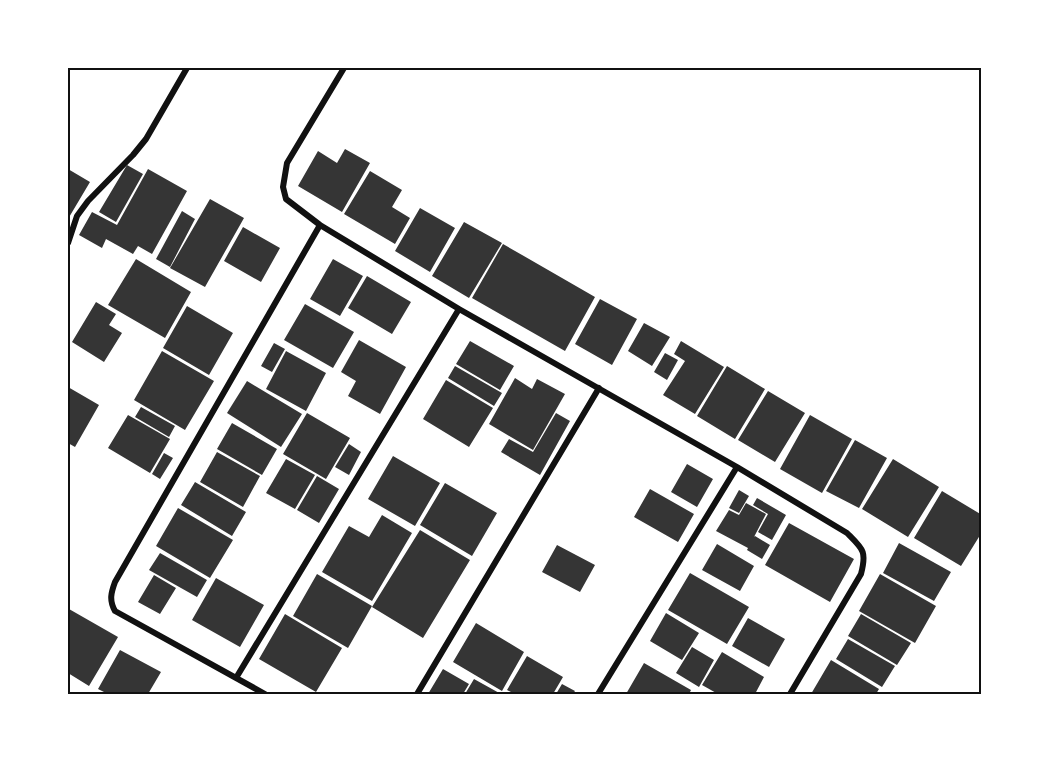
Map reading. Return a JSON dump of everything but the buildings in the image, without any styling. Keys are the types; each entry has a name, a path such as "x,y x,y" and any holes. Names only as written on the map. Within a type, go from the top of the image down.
{"street":[{"path":"68,243 77,216 88,201 146,139 187,68"},
{"path":"344,68 286,164 283,187 286,199 320,225 459,309 737,467 847,533 860,547 865,557 861,574 790,694"},
{"path":"265,694 115,611 111,603 111,593 115,582 320,225"},
{"path":"236,678 459,309"},
{"path":"417,694 599,388"},
{"path":"598,694 737,467"}]}
